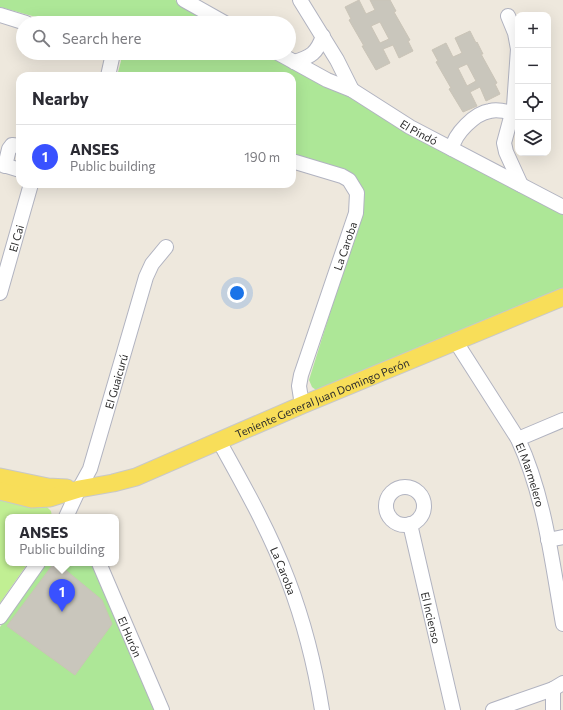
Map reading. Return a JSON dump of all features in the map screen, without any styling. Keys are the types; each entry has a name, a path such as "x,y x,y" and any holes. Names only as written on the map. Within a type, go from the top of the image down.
{"main road":[{"name":"Teniente General Juan Domingo Perón","path":"0,490 32,499 50,498 79,489 136,477 302,405 563,297"},
{"name":"Teniente General Juan Domingo Perón","path":"0,477 48,487 79,489"}],"street":[{"path":"184,0 213,16"},
{"path":"300,0 337,60 352,90"},
{"path":"0,15 16,20"},
{"path":"508,16 515,33 518,49 516,96 504,143 506,152 522,185"},
{"path":"294,62 312,55 319,48 323,36"},
{"path":"109,72 112,60"},
{"name":"El Pindó","path":"290,60 327,80 352,90 394,118 563,207"},
{"path":"452,149 452,144 460,131 482,112 500,110 512,113"},
{"path":"16,146 12,145 9,149 2,165 16,169"},
{"name":"La Caroba","path":"296,162 342,176 349,180 357,192 356,213 301,375 299,386 302,405"},
{"name":"El Cai","path":"0,293 30,188"},
{"name":"El Guaicurú","path":"71,514 79,489 90,469 146,277 152,264 166,246"},
{"name":"El Marmelero","path":"456,342 518,439 526,456 539,497 563,624"},
{"path":"518,439 563,420"},
{"name":"La Caroba","path":"219,441 248,492 288,579 305,630 319,688 322,710"},
{"name":"El Incienso","path":"410,524 453,710"},
{"path":"548,540 563,537"},
{"path":"0,617 36,566"},
{"name":"El Hurón","path":"100,566 162,710"},
{"path":"493,710 558,686"},
{"path":"553,710 558,686"}],"green space":[{"path":"0,0 175,0 204,16 32,16 0,7"},
{"path":"284,60 563,214 563,289 316,390 312,387 309,380 364,204 361,191 296,159 296,72 118,72 121,61"},
{"path":"0,496 45,505 51,511 52,514 5,514 5,566 26,566 0,603"},
{"path":"43,566 93,566 154,710 0,710 0,627"}],"building":[{"path":"359,0 366,14 375,10 370,0 390,0 396,11 394,12 410,40 408,41 413,51 399,58 393,45 383,49 390,63 376,70 349,20 351,19 345,7","holes":["380,22 389,39 380,43 371,26"]},
{"path":"470,31 497,83 495,84 500,94 486,101 480,87 470,92 477,106 463,112 449,89 451,88 436,62 438,61 432,50 446,43 453,57 462,53 455,38","holes":["467,64 476,81 467,86 458,68"]},
{"path":"52,566 61,566 102,600 112,624 75,675 7,626"}],"place":[{"name":"ANSES","path":"62,612"}]}
